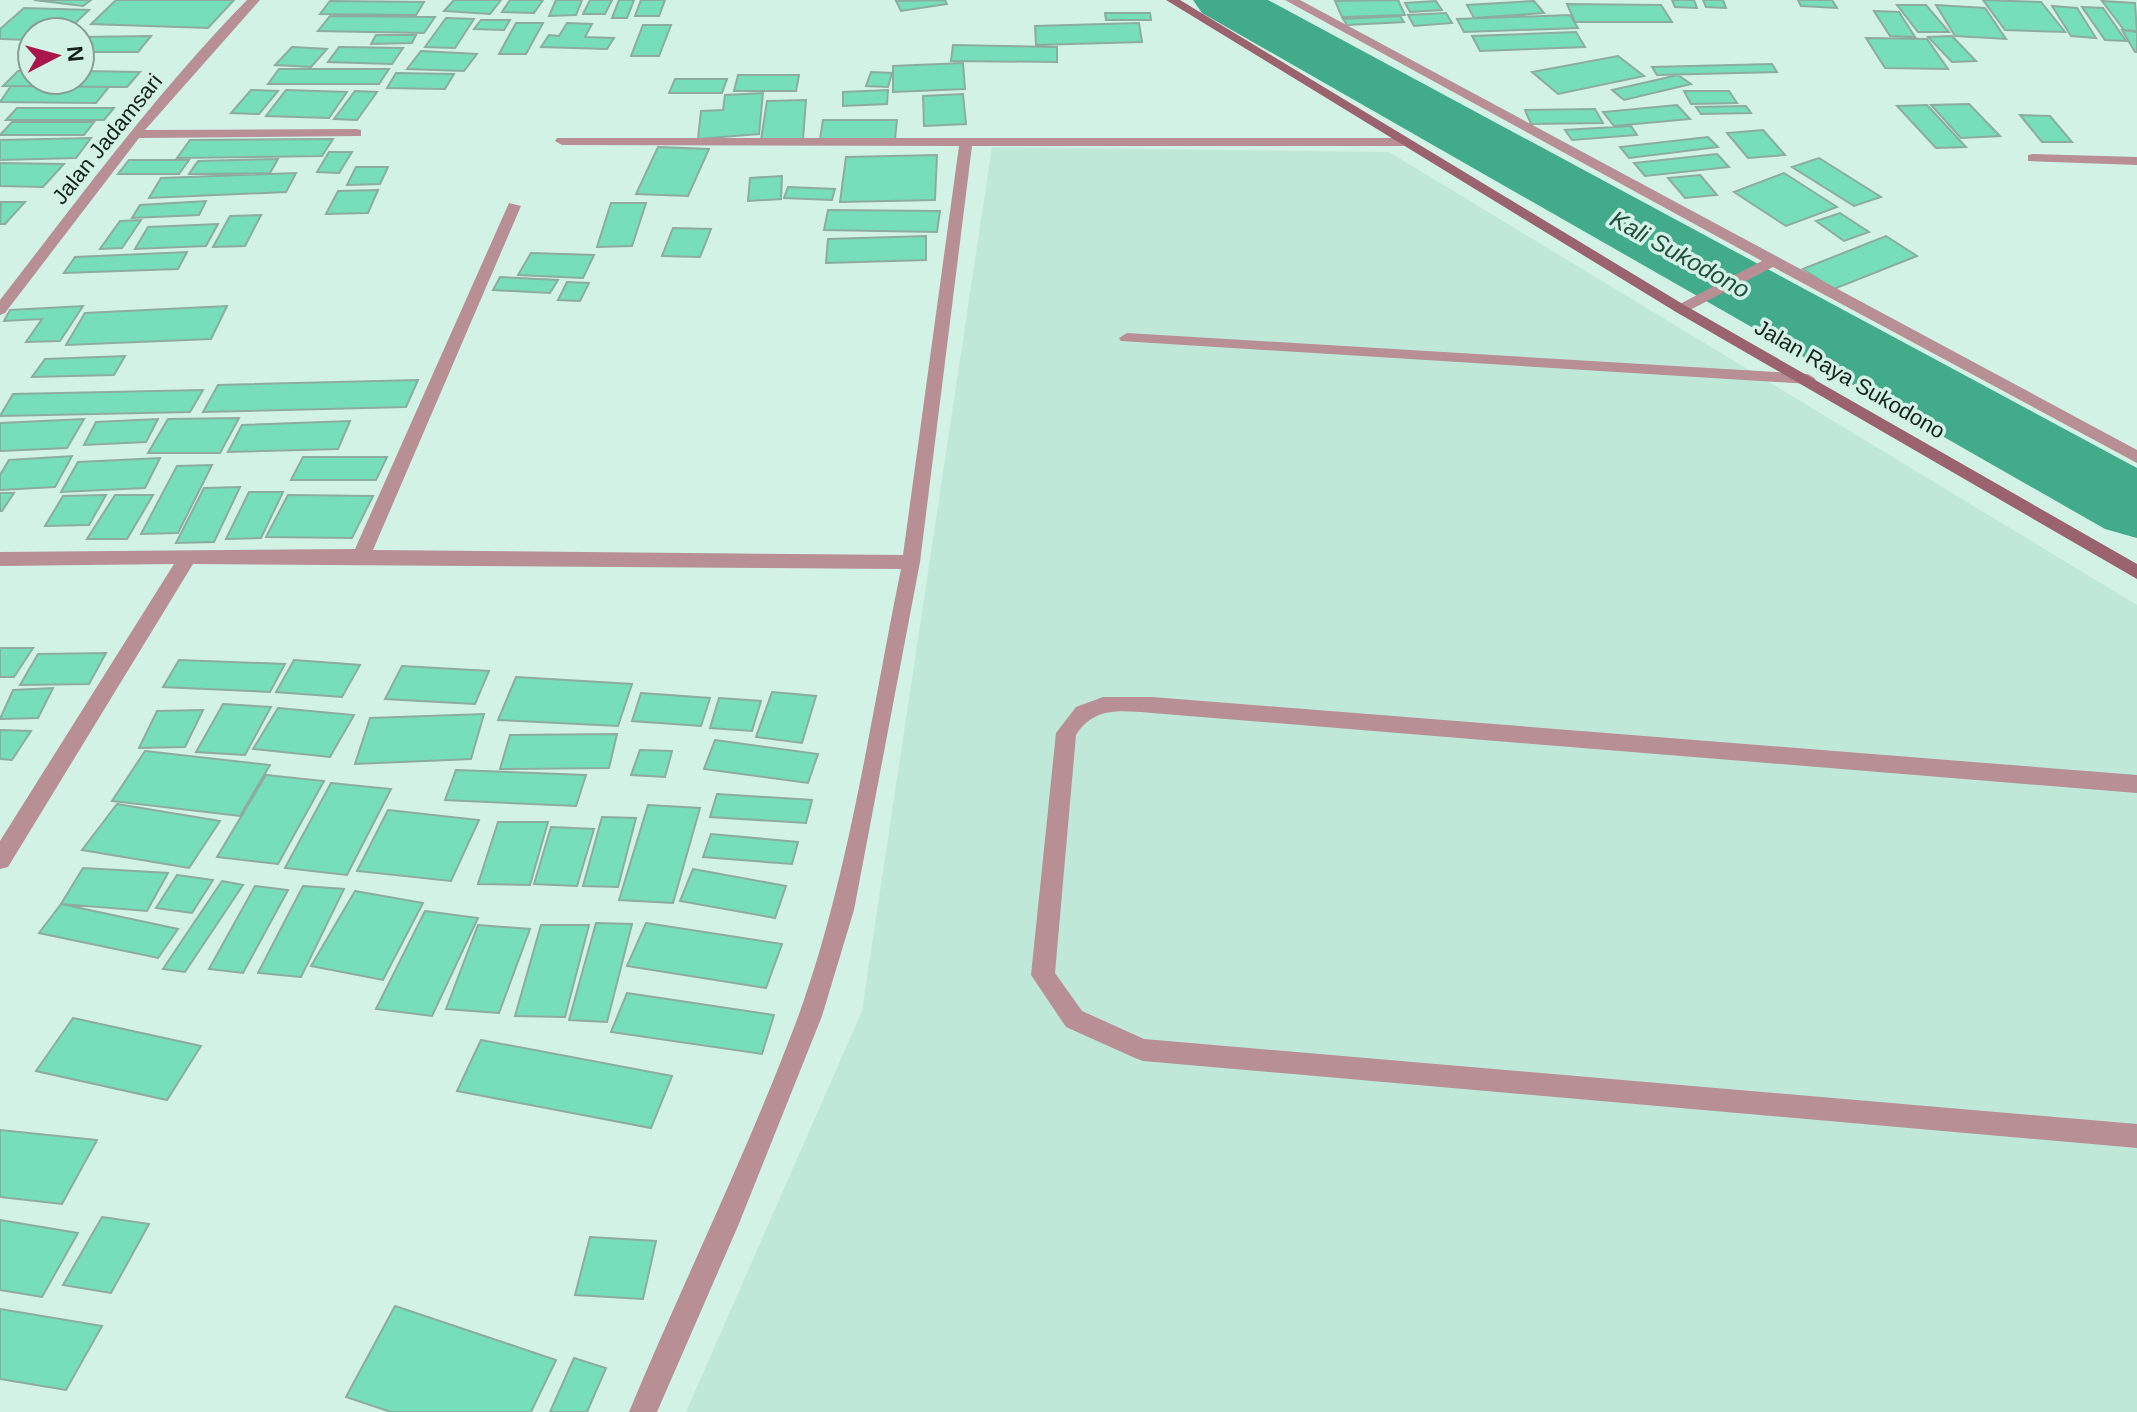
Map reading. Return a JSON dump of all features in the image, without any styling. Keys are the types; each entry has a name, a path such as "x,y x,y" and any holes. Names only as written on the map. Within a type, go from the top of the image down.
{"main road":[{"name":"Jalan Raya Sukodono","path":"1172,0 1261,51 1403,142 1681,309 1808,379 2137,572"}],"street":[{"name":"Jalan Jadamsari","path":"0,310 224,29 254,0"},
{"path":"1291,0 1767,264 2137,457"},
{"path":"138,134 356,133"},
{"path":"562,141 1403,142"},
{"path":"643,1412 729,1217 810,1016 843,910 911,562 966,142"},
{"path":"2033,158 2137,161"},
{"path":"361,556 514,206"},
{"path":"1681,309 1767,264"},
{"path":"1127,338 1808,379"},
{"path":"0,559 361,556 911,562"},
{"path":"0,860 187,558"},
{"path":"2137,784 1152,705 1095,705 1082,710 1066,733 1043,975 1074,1019 1143,1050 2137,1136"}],"shaded area":[{"path":"992,147 1389,152 2137,605 2137,1412 686,1412 862,1011"}],"building":[{"path":"34,0 91,0 83,6"},
{"path":"116,0 234,0 208,28 96,24 96,19"},
{"path":"454,0 501,0 490,14 444,11"},
{"path":"510,0 543,0 534,13 502,12"},
{"path":"556,0 582,0 576,15 549,16"},
{"path":"590,0 612,0 605,14 583,14"},
{"path":"619,0 634,0 627,18 612,18"},
{"path":"641,0 665,0 659,16 635,16"},
{"path":"945,0 947,4 901,11 896,1"},
{"path":"1398,0 1405,15 1342,17 1335,1"},
{"path":"1672,0 1694,0 1697,8 1675,7"},
{"path":"1703,0 1723,0 1726,8 1706,7"},
{"path":"1798,0 1832,0 1837,8 1801,6"},
{"path":"1983,0 2041,2 2065,32 2005,30"},
{"path":"330,1 424,2 416,15 320,14"},
{"path":"1436,1 1442,10 1410,12 1405,3"},
{"path":"1534,1 1544,13 1474,18 1467,5"},
{"path":"2102,1 2135,3 2137,31 2124,30"},
{"path":"1567,4 1661,5 1672,22 1575,22"},
{"path":"1897,5 1926,5 1949,32 1918,32"},
{"path":"1936,5 1985,8 2006,39 1955,36"},
{"path":"2052,6 2077,8 2096,38 2071,36"},
{"path":"2082,7 2103,8 2126,41 2105,40"},
{"path":"24,8 89,10 83,16 16,16 16,40 0,39 0,29"},
{"path":"1874,11 1899,12 1915,37 1890,36"},
{"path":"1105,13 1150,13 1151,20 1106,20"},
{"path":"1446,13 1452,23 1414,26 1408,15"},
{"path":"1570,15 1578,28 1464,32 1457,19"},
{"path":"330,16 435,17 424,33 318,31"},
{"path":"1400,16 1404,22 1347,25 1343,19"},
{"path":"446,18 474,19 455,48 425,47"},
{"path":"481,20 510,20 504,30 474,29"},
{"path":"516,23 543,23 526,54 499,54"},
{"path":"567,23 592,24 585,37 614,38 607,49 541,47 549,35 559,36"},
{"path":"1139,23 1142,42 1036,45 1035,26"},
{"path":"643,25 671,25 659,56 631,56"},
{"path":"2122,30 2137,32 2137,52 2135,52"},
{"path":"1576,32 1585,47 1480,51 1472,36"},
{"path":"376,35 416,35 412,43 371,44"},
{"path":"151,36 138,52 96,52 96,37"},
{"path":"1952,36 1976,61 1952,62 1928,37"},
{"path":"1866,38 1927,39 1948,69 1885,68"},
{"path":"953,45 1057,47 1057,62 951,61"},
{"path":"292,47 327,49 311,67 275,65"},
{"path":"339,47 403,48 392,64 328,62"},
{"path":"421,51 477,54 464,71 407,69"},
{"path":"1618,56 1644,76 1558,94 1532,72"},
{"path":"963,63 965,89 893,92 893,66"},
{"path":"1772,64 1777,72 1657,75 1652,67"},
{"path":"279,69 389,69 379,84 268,84"},
{"path":"96,71 140,72 127,87 96,87"},
{"path":"871,72 892,73 888,87 866,86"},
{"path":"16,73 16,86 3,86"},
{"path":"396,73 454,74 445,89 387,88"},
{"path":"738,75 799,75 796,91 734,91"},
{"path":"1678,75 1691,84 1624,100 1612,90"},
{"path":"675,79 727,79 722,93 669,93"},
{"path":"11,86 16,86 16,96 96,96 96,87 109,87 96,103 0,102"},
{"path":"251,90 278,91 259,114 231,113"},
{"path":"286,90 347,92 329,118 266,116"},
{"path":"888,90 887,104 843,106 843,92"},
{"path":"355,91 377,92 357,120 334,119"},
{"path":"1684,91 1729,91 1737,103 1691,104"},
{"path":"763,93 759,134 698,139 701,111 723,110 725,95"},
{"path":"963,94 966,124 924,126 923,96"},
{"path":"806,100 803,139 761,140 767,101"},
{"path":"1969,104 2000,136 1961,138 1931,105"},
{"path":"1677,105 1690,119 1614,126 1603,112"},
{"path":"1927,105 1966,147 1936,148 1897,106"},
{"path":"1746,106 1751,113 1701,114 1696,107"},
{"path":"17,108 114,108 104,120 6,120"},
{"path":"1595,109 1603,123 1531,124 1525,110"},
{"path":"2020,115 2050,116 2072,142 2042,142"},
{"path":"823,120 897,120 895,139 820,139"},
{"path":"12,122 94,122 84,135 0,135"},
{"path":"1631,126 1637,135 1572,140 1565,130"},
{"path":"1763,130 1785,155 1748,158 1727,133"},
{"path":"1708,137 1718,147 1629,158 1620,147"},
{"path":"91,138 76,158 0,160 0,140"},
{"path":"333,139 322,156 177,158 190,140"},
{"path":"658,147 709,149 688,196 636,194"},
{"path":"329,152 352,152 339,173 317,172"},
{"path":"1717,154 1729,167 1645,176 1634,163"},
{"path":"937,155 935,200 840,202 846,157"},
{"path":"1819,158 1881,197 1854,206 1792,167"},
{"path":"278,159 270,173 189,174 198,161"},
{"path":"129,160 189,160 179,174 118,174"},
{"path":"0,163 64,164 43,187 0,186"},
{"path":"356,167 388,167 380,184 347,185"},
{"path":"296,173 286,192 149,198 161,178"},
{"path":"1784,173 1837,207 1786,226 1734,192"},
{"path":"1700,175 1717,195 1685,198 1668,178"},
{"path":"782,176 781,199 748,201 750,178"},
{"path":"788,187 835,189 832,200 784,198"},
{"path":"378,190 368,213 326,214 338,191"},
{"path":"206,201 199,215 132,218 140,205"},
{"path":"1,202 25,202 5,224 0,224"},
{"path":"611,203 646,203 632,246 597,247"},
{"path":"828,210 940,211 937,232 824,230"},
{"path":"1840,213 1869,232 1844,241 1816,221"},
{"path":"261,215 245,246 213,247 230,216"},
{"path":"141,220 122,248 100,249 120,221"},
{"path":"218,224 206,246 135,249 148,227"},
{"path":"673,228 711,229 700,257 662,256"},
{"path":"926,236 926,260 826,263 828,239"},
{"path":"1886,236 1917,256 1834,289 1803,269"},
{"path":"187,252 178,269 64,273 75,257"},
{"path":"531,253 594,255 583,278 518,275"},
{"path":"500,277 558,280 550,293 493,290"},
{"path":"567,282 589,283 580,301 558,300"},
{"path":"83,306 60,341 26,342 42,319 4,321 10,310"},
{"path":"227,306 211,339 66,345 85,313"},
{"path":"125,356 114,375 32,377 45,359"},
{"path":"418,380 406,407 203,412 218,385"},
{"path":"203,390 190,412 0,416 13,394"},
{"path":"239,418 220,453 148,453 168,419"},
{"path":"84,419 67,448 0,451 0,423"},
{"path":"158,419 146,442 84,445 96,422"},
{"path":"350,421 338,449 228,452 242,425"},
{"path":"72,456 55,487 0,490 0,475 9,460"},
{"path":"303,457 387,457 376,480 291,480"},
{"path":"160,458 145,488 61,492 78,462"},
{"path":"212,465 178,533 141,534 177,466"},
{"path":"240,487 214,542 176,543 204,488"},
{"path":"249,492 283,492 261,538 226,539"},
{"path":"0,493 14,493 2,511 0,511"},
{"path":"106,495 89,525 45,526 63,496"},
{"path":"115,495 153,495 127,539 87,539"},
{"path":"288,495 373,496 352,538 266,537"},
{"path":"0,648 33,648 14,677 0,677"},
{"path":"106,653 89,684 20,685 38,654"},
{"path":"179,660 285,664 270,692 163,687"},
{"path":"294,660 360,665 342,697 276,692"},
{"path":"402,666 489,671 475,704 385,699"},
{"path":"516,677 632,684 618,726 498,720"},
{"path":"53,688 38,718 0,719 13,690"},
{"path":"772,692 816,696 802,743 756,737"},
{"path":"641,693 710,698 701,726 632,721"},
{"path":"719,698 761,701 752,731 710,728"},
{"path":"223,704 271,707 245,755 196,752"},
{"path":"278,708 354,715 330,757 253,749"},
{"path":"203,710 185,747 139,748 157,711"},
{"path":"484,714 471,759 355,764 370,718"},
{"path":"0,730 31,731 12,760 0,759"},
{"path":"617,734 609,768 500,769 510,735"},
{"path":"715,740 818,754 808,783 704,769"},
{"path":"640,750 672,751 665,777 631,775"},
{"path":"145,751 270,765 240,816 112,801"},
{"path":"456,770 586,775 576,806 445,800"},
{"path":"266,775 324,781 278,864 217,857"},
{"path":"331,783 391,789 347,875 285,868"},
{"path":"717,794 812,800 806,823 710,817"},
{"path":"117,804 220,821 189,868 82,850"},
{"path":"648,805 700,808 673,903 619,900"},
{"path":"388,810 479,820 451,881 357,871"},
{"path":"602,817 636,818 618,887 583,886"},
{"path":"498,822 548,822 530,885 478,884"},
{"path":"551,827 594,829 577,886 534,884"},
{"path":"711,834 798,842 792,864 703,857"},
{"path":"83,868 168,873 147,911 61,904"},
{"path":"693,869 786,886 775,918 680,901"},
{"path":"177,875 213,880 192,913 156,908"},
{"path":"222,881 243,885 185,972 163,969"},
{"path":"255,886 288,890 243,973 209,969"},
{"path":"303,886 344,889 301,977 258,973"},
{"path":"355,891 423,903 383,980 311,966"},
{"path":"61,904 178,929 158,958 39,933"},
{"path":"425,911 478,918 432,1016 376,1009"},
{"path":"596,923 632,924 607,1022 569,1020"},
{"path":"646,923 782,944 766,988 627,966"},
{"path":"478,925 530,929 499,1013 446,1009"},
{"path":"541,925 589,925 565,1017 515,1016"},
{"path":"627,993 774,1015 762,1054 611,1032"},
{"path":"73,1018 201,1046 167,1100 36,1071"},
{"path":"481,1040 672,1076 651,1128 457,1091"},
{"path":"0,1130 97,1140 62,1204 0,1197"},
{"path":"102,1217 149,1224 111,1293 63,1285"},
{"path":"0,1220 78,1233 42,1297 0,1290"},
{"path":"590,1237 656,1241 643,1299 575,1295"},
{"path":"395,1306 556,1360 531,1412 391,1412 346,1397"},
{"path":"0,1309 102,1326 66,1390 0,1379"},
{"path":"574,1358 606,1368 587,1412 550,1412"}],"waterway":[{"name":"Kali Sukodono","path":"1223,0 2137,507"}]}
